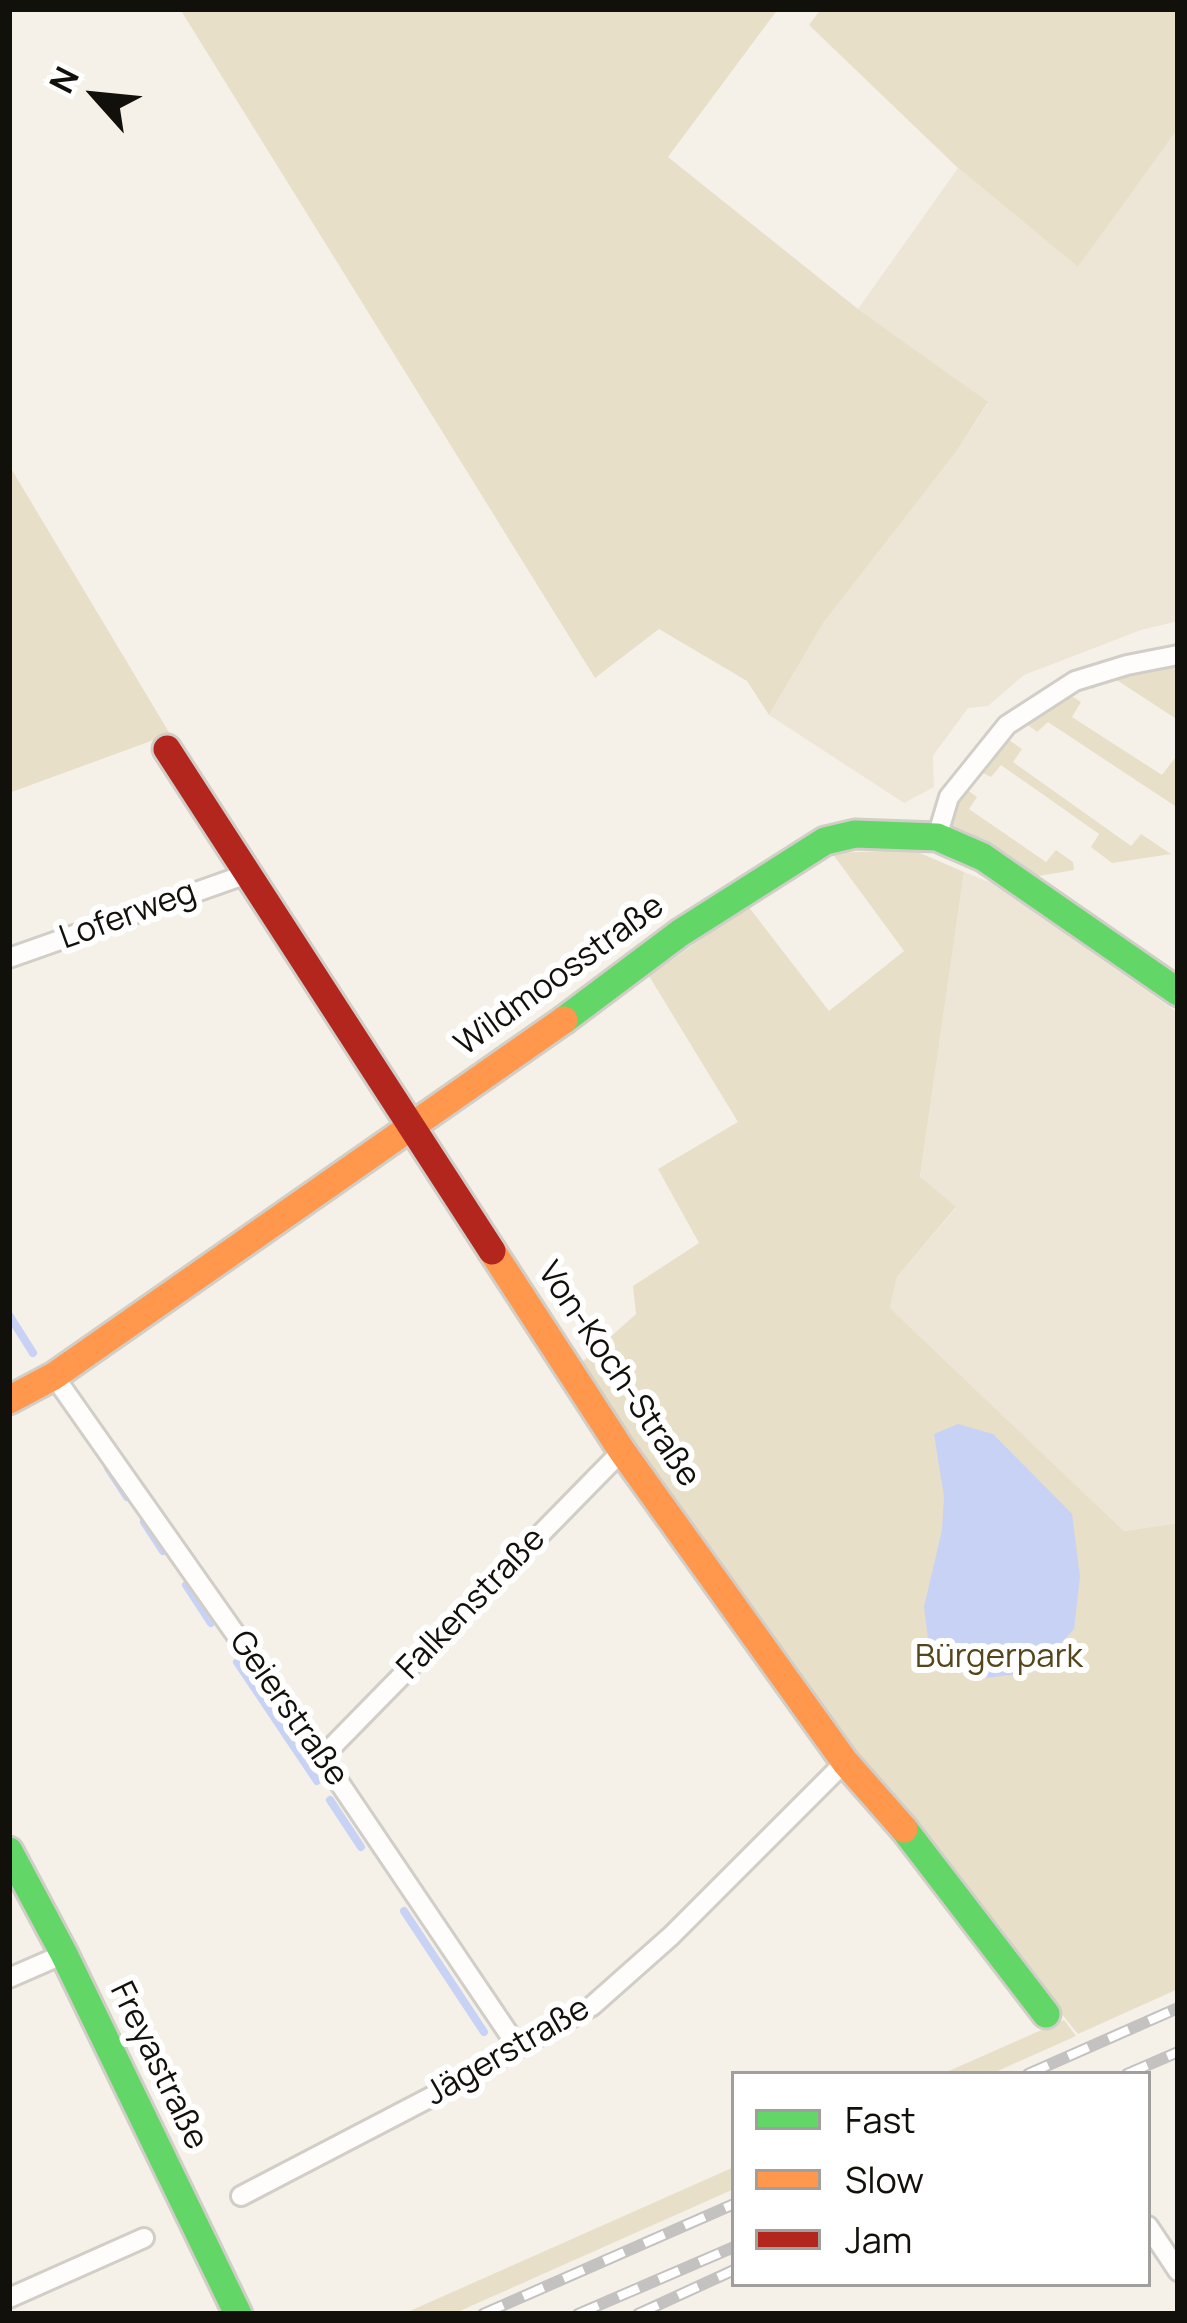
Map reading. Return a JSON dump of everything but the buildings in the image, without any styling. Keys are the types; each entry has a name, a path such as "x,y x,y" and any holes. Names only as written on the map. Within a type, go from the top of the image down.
{"street":[{"path":"937,837 949,796 1007,724 1075,681 1178,655"},
{"name":"Von-Koch-Straße","path":"167,749 622,1451 845,1762 926,1854 1046,2014"},
{"name":"Wildmoosstraße","path":"9,1400 55,1376 565,1020 680,933 826,841 855,834 937,837 983,857 1178,992"},
{"name":"Loferweg","path":"9,958 247,874"},
{"name":"Geierstraße","path":"55,1376 517,2046"},
{"name":"Falkenstraße","path":"322,1757 622,1451"},
{"name":"Jägerstraße","path":"242,2197 592,2006 671,1936 845,1762"},
{"name":"Freyastraße","path":"9,1851 64,1954 238,2314"},
{"path":"9,1978 64,1954"},
{"path":"1151,2230 1178,2271"},
{"path":"9,2298 144,2238"}],"shaded area":[{"path":"1176,127 1178,621 1141,630 1024,675 988,706 968,708 933,756 934,787 904,803 769,715 824,622 956,452 988,403 858,309 958,168 1078,267"},
{"path":"964,872 994,884 1178,1013 1178,1523 1124,1531 890,1308 897,1277 956,1208 920,1178"}],"green space":[{"path":"180,9 778,9 668,157 858,309 988,402 956,452 824,622 769,715 747,681 659,629 595,678"},
{"path":"821,9 1178,9 1178,128 1078,267 958,168 809,25"},
{"path":"9,465 170,734 9,793"},
{"path":"1171,662 1178,665 1178,720 1109,675 1093,689 1083,682 1108,673"},
{"path":"1067,693 1081,702 1072,717 1162,775 1178,754 1178,808 1048,722 1037,732 1027,724 1026,719"},
{"path":"1003,736 1022,749 1013,762 1131,846 1141,834 1171,854 1112,863 1091,847 1099,834 1001,765 991,777 981,772 978,764"},
{"path":"963,787 977,797 969,809 1046,862 1056,850 1073,862 1074,870 1039,876 955,831 950,816"},
{"name":"Bürgerpark","path":"913,850 964,872 920,1177 956,1207 897,1277 890,1308 1124,1531 1178,1523 1178,1989 1078,2034 853,1759 577,1367 636,1314 633,1286 699,1243 658,1169 738,1122 649,976 748,906 829,1011 904,951 832,853"},
{"path":"1064,2020 1076,2036 998,2071 949,2071"},
{"path":"731,2168 731,2190 453,2314 403,2314"}],"water":[{"path":"958,1424 993,1434 1072,1514 1080,1577 1074,1629 1034,1672 977,1679 931,1662 924,1607 942,1530 944,1497 934,1434"}],"waterway":[{"path":"9,1315 33,1353"},
{"path":"108,1468 127,1497"},
{"path":"144,1522 163,1551"},
{"path":"186,1585 211,1623"},
{"path":"237,1662 317,1781"},
{"path":"330,1800 361,1847"},
{"path":"404,1911 484,2032"}],"railway":[{"path":"1035,2071 1178,2008"},
{"path":"1134,2071 1178,2052"},
{"path":"483,2314 731,2205"},
{"path":"578,2314 731,2248"},
{"path":"638,2314 731,2271"}],"traffic: fast":[{"path":"564,1020 680,933 825,841 855,834 937,837 983,857 1178,992"},
{"path":"904,1829 1046,2014"},
{"path":"9,1851 64,1954 238,2314"}],"traffic: slow":[{"path":"9,1400 54,1376 564,1020"},
{"path":"492,1251 622,1451 845,1762 904,1829"}],"traffic: jam":[{"path":"167,749 492,1251"}]}
